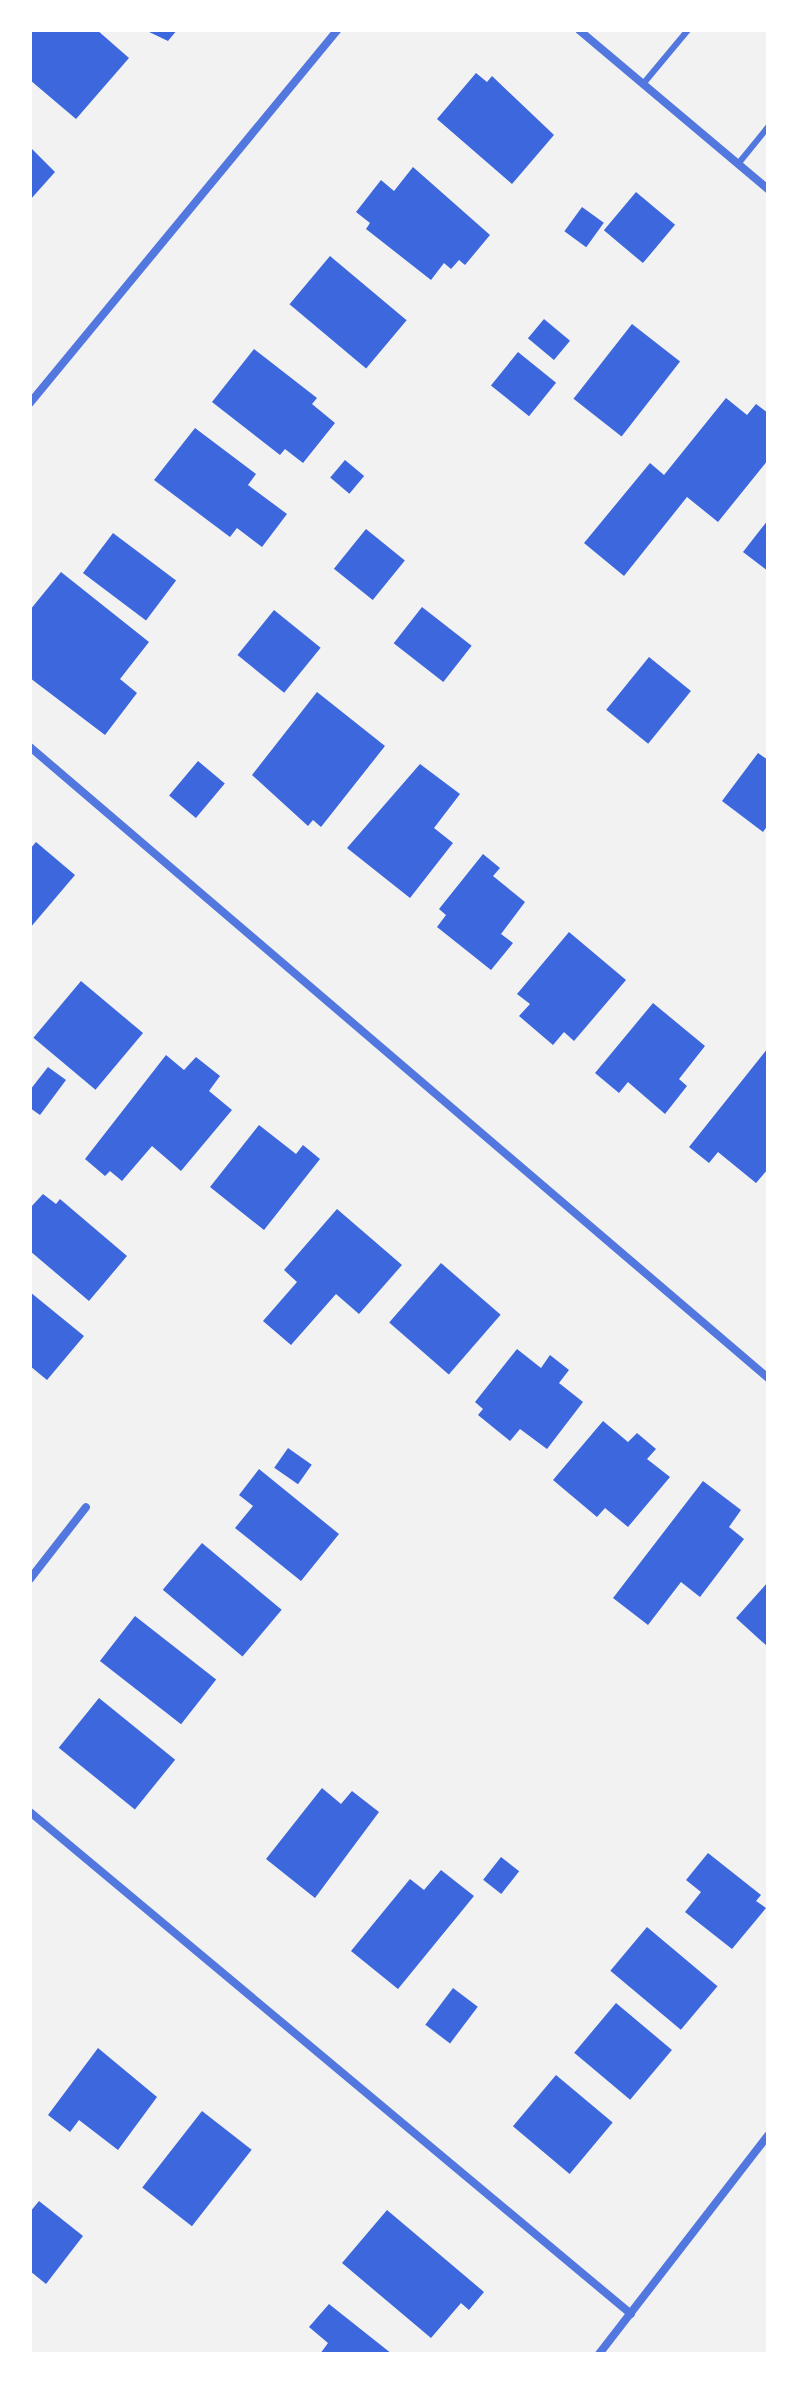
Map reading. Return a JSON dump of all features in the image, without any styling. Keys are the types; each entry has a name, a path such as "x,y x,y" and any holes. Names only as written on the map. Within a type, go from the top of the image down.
{"street":[{"path":"30,403 337,30"},
{"path":"579,30 768,189"},
{"path":"30,747 768,1378"},
{"path":"30,1579 86,1507"},
{"path":"30,1812 631,2314"},
{"path":"599,2354 768,2135"}],"lane":[{"path":"643,84 688,30"},
{"path":"738,164 768,127"}],"building":[{"path":"30,30 97,30 129,58 76,119 30,80"},
{"path":"145,30 177,30 168,41"},
{"path":"476,73 487,82 492,76 554,135 512,184 437,119"},
{"path":"30,147 55,172 30,200"},
{"path":"413,167 490,235 465,265 459,260 451,269 444,263 431,280 366,229 370,223 356,212 381,180 394,191"},
{"path":"636,192 675,225 643,263 604,230"},
{"path":"582,207 604,223 586,247 564,231"},
{"path":"330,256 407,320 366,369 290,304"},
{"path":"544,319 570,341 554,360 528,338"},
{"path":"632,324 680,362 622,436 574,399"},
{"path":"254,349 317,398 312,404 335,423 303,463 285,449 280,455 212,402"},
{"path":"518,352 556,383 529,416 491,385"},
{"path":"726,398 747,415 756,404 768,413 768,460 718,522 687,497 624,576 584,543 650,463 664,475"},
{"path":"195,428 256,474 248,485 287,514 262,547 237,528 230,537 154,480"},
{"path":"345,460 364,476 349,494 330,478"},
{"path":"768,520 768,571 743,552"},
{"path":"366,529 405,560 373,600 334,569"},
{"path":"113,533 176,581 146,620 83,573"},
{"path":"61,572 149,642 120,679 137,693 105,735 30,678 30,610"},
{"path":"422,607 472,646 443,682 394,643"},
{"path":"274,610 321,648 284,693 237,655"},
{"path":"649,657 691,691 648,744 606,710"},
{"path":"317,692 385,746 321,827 313,820 308,826 252,775"},
{"path":"758,753 768,760 768,825 763,832 722,801"},
{"path":"198,761 225,783 196,818 169,795"},
{"path":"420,764 460,794 434,828 453,843 410,898 347,848"},
{"path":"36,842 75,875 30,928 30,849"},
{"path":"483,854 500,868 493,876 525,902 501,934 513,943 491,970 437,927 446,915 439,909"},
{"path":"569,932 626,980 574,1041 564,1032 553,1045 519,1016 530,1004 517,994"},
{"path":"81,981 143,1033 95,1090 33,1038"},
{"path":"653,1003 705,1046 679,1079 687,1086 665,1114 628,1082 619,1093 595,1073"},
{"path":"768,1048 768,1169 756,1183 718,1152 709,1163 689,1147"},
{"path":"166,1055 184,1070 196,1057 220,1076 209,1091 232,1110 181,1171 152,1146 122,1181 110,1171 105,1176 85,1159"},
{"path":"48,1067 66,1080 40,1115 30,1108 30,1090"},
{"path":"259,1125 296,1154 303,1145 320,1159 264,1230 210,1187"},
{"path":"43,1194 56,1204 60,1199 127,1256 89,1301 30,1251 30,1208"},
{"path":"337,1209 402,1265 359,1314 336,1294 291,1345 263,1321 297,1282 284,1270"},
{"path":"441,1263 501,1315 449,1374 389,1323"},
{"path":"30,1292 84,1336 47,1380 30,1366"},
{"path":"517,1349 541,1368 550,1355 569,1370 559,1383 583,1402 547,1449 520,1429 510,1441 478,1415 483,1409 475,1402"},
{"path":"603,1421 628,1442 637,1433 656,1449 647,1459 670,1477 628,1527 605,1508 597,1517 553,1480"},
{"path":"288,1448 312,1465 298,1484 274,1468"},
{"path":"259,1469 339,1534 301,1581 235,1528 253,1506 239,1495"},
{"path":"703,1481 741,1510 729,1527 744,1539 700,1597 681,1582 648,1625 613,1598"},
{"path":"202,1543 282,1610 242,1657 163,1590"},
{"path":"768,1582 768,1647 736,1618"},
{"path":"135,1616 216,1679 181,1724 100,1661"},
{"path":"99,1698 175,1760 135,1809 59,1748"},
{"path":"322,1788 341,1804 352,1791 379,1812 315,1898 266,1859"},
{"path":"708,1853 761,1895 756,1901 766,1908 732,1949 685,1912 701,1892 686,1880"},
{"path":"501,1857 519,1871 501,1894 483,1880"},
{"path":"441,1870 474,1896 398,1989 351,1951 410,1879 424,1890"},
{"path":"647,1927 717,1986 681,2030 610,1971"},
{"path":"453,1988 478,2007 450,2043 425,2025"},
{"path":"616,2003 672,2050 630,2100 574,2053"},
{"path":"98,2048 157,2097 118,2150 79,2120 70,2132 48,2115"},
{"path":"556,2075 613,2123 570,2174 513,2126"},
{"path":"202,2111 252,2150 192,2226 142,2187"},
{"path":"39,2201 83,2236 46,2284 30,2271 30,2212"},
{"path":"387,2210 484,2292 469,2310 461,2303 431,2338 342,2263"},
{"path":"329,2304 392,2354 320,2354 328,2343 309,2327"}]}
